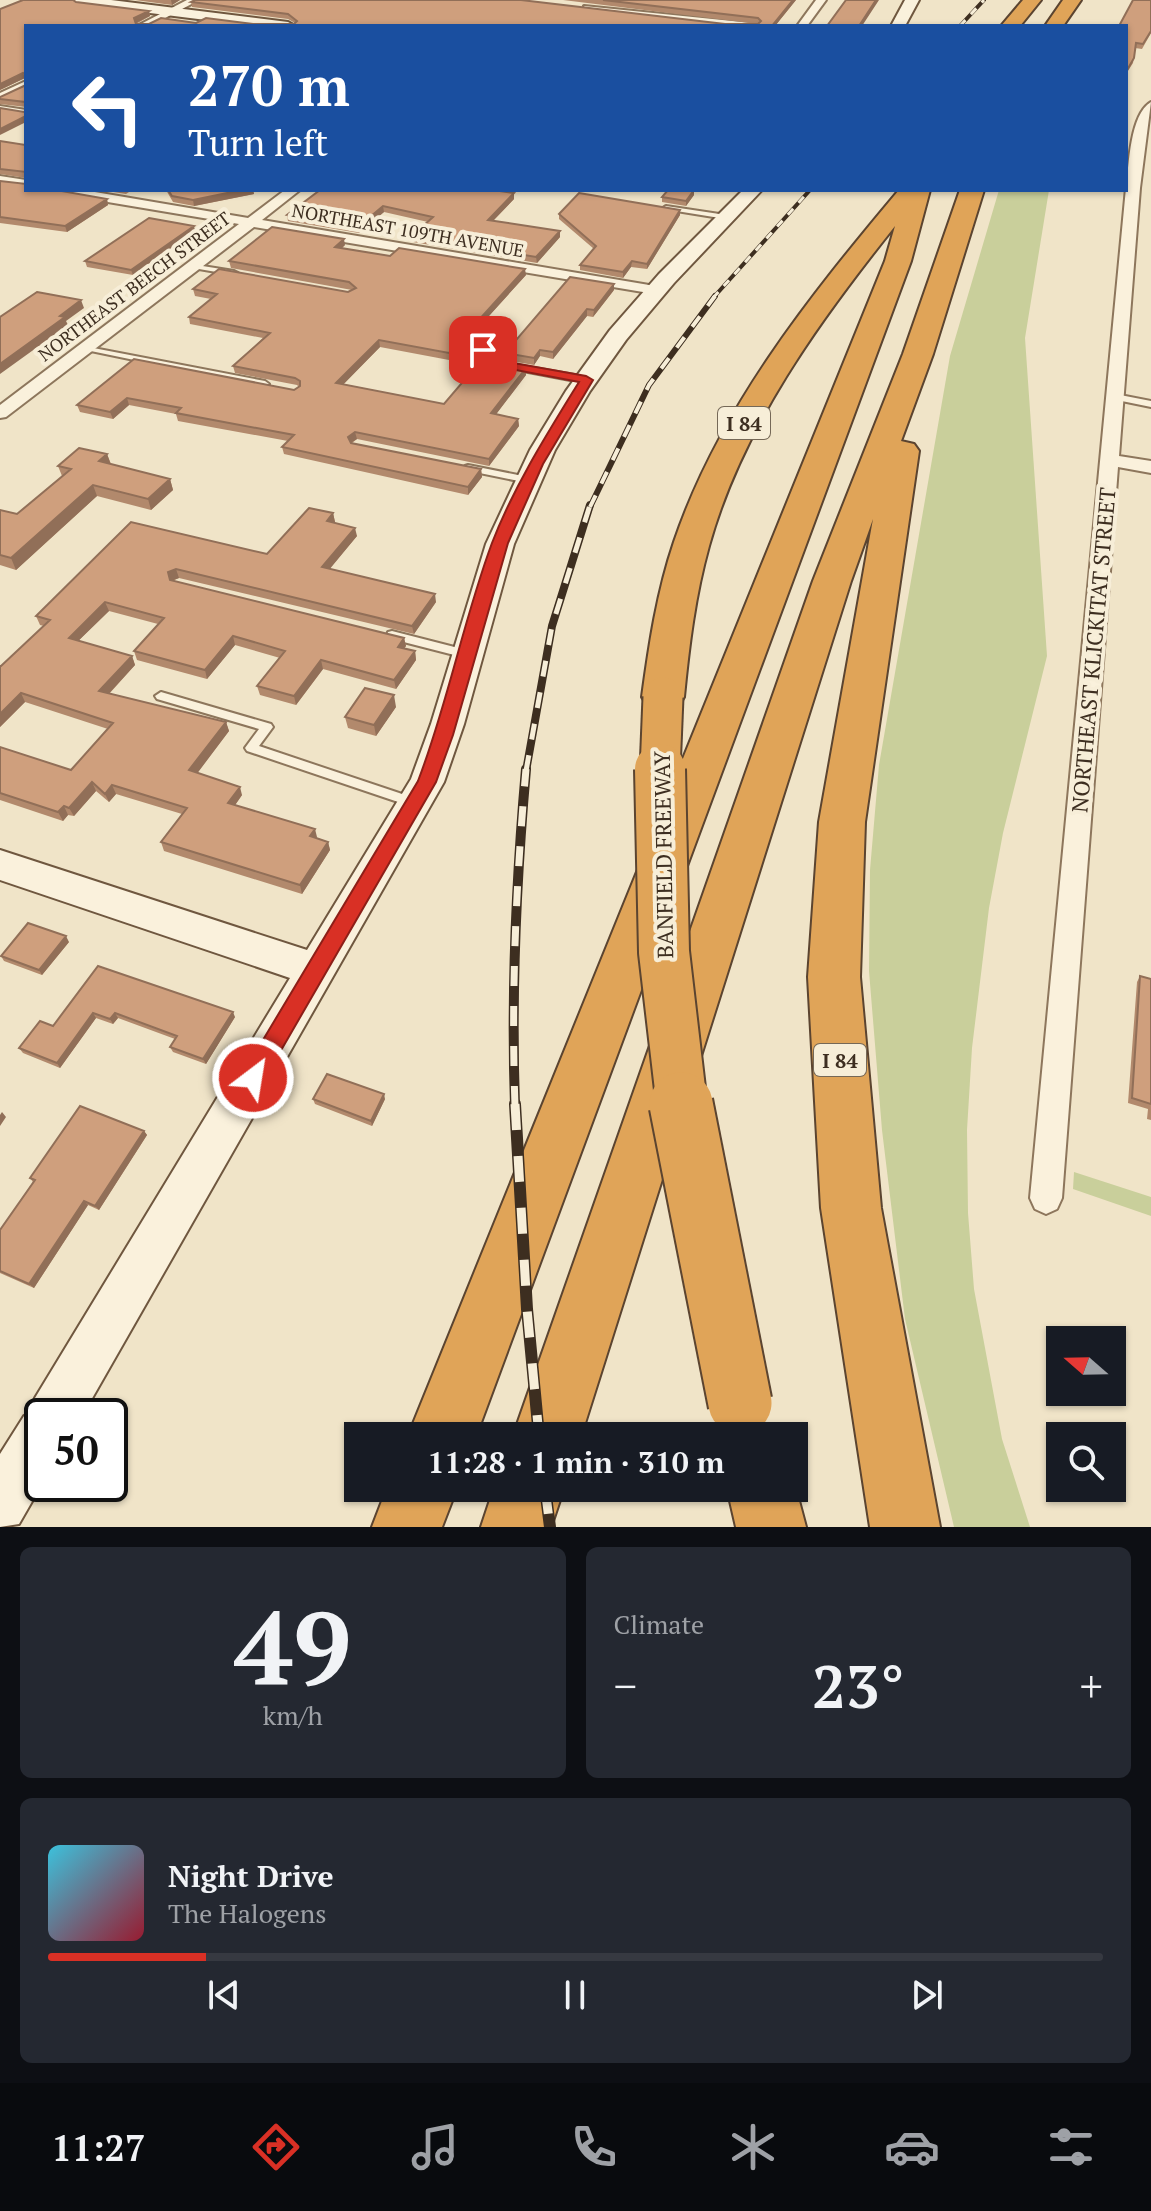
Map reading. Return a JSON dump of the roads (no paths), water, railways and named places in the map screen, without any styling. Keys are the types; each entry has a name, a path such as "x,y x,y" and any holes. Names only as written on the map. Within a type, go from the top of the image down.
{"highway":[{"path":"1012,24 1032,0"},
{"path":"1055,24 1072,0"},
{"name":"BANFIELD FREEWAY","path":"744,1420 688,1134 667,992 657,792 663,697 681,586 697,526 718,475 750,413 804,328 858,254 910,192"},
{"path":"447,1422 892,276 917,192"},
{"name":"I 84","path":"905,1527 851,1208 834,977 842,822 918,354 971,192"},
{"path":"552,1422 832,581 918,354"},
{"path":"407,1527 417,1502"},
{"path":"516,1527 524,1502"},
{"path":"765,1502 771,1527"}],"main road":[{"path":"78,0 171,16 211,16 273,24"},
{"path":"899,24 912,0"},
{"path":"64,1398 416,803 445,735 500,543 528,480 586,380 655,290 751,192"},
{"path":"0,865 317,970"}],"street":[{"path":"146,24 171,16 194,0"},
{"path":"803,24 821,0"},
{"path":"581,7 734,24"},
{"path":"0,97 24,85"},
{"name":"NORTHEAST KLICKITAT STREET","path":"1046,1198 1115,397 1145,132 1151,105"},
{"path":"0,180 24,184"},
{"name":"NORTHEAST 109TH AVENUE","path":"72,192 655,290"},
{"name":"NORTHEAST BEECH STREET","path":"0,413 290,192"},
{"path":"1109,460 1151,467"}],"lane":[{"path":"197,24 211,16"},
{"path":"0,108 24,112"},
{"path":"657,207 726,217"},
{"path":"193,266 240,274"},
{"path":"507,331 488,340 483,350 488,358 499,364 586,380"},
{"path":"86,348 281,388"},
{"path":"1115,397 1151,404"},
{"path":"454,466 528,480"},
{"path":"375,631 466,654"},
{"path":"161,696 267,727 251,748 416,803"}],"railway":[{"path":"962,24 984,0"},
{"path":"713,298 808,192"},
{"path":"590,507 649,385 715,296"},
{"path":"526,771 552,626 590,505"},
{"path":"515,1106 515,938 526,769"},
{"path":"515,1104 527,1309 538,1422"},
{"path":"547,1502 550,1527"}]}
